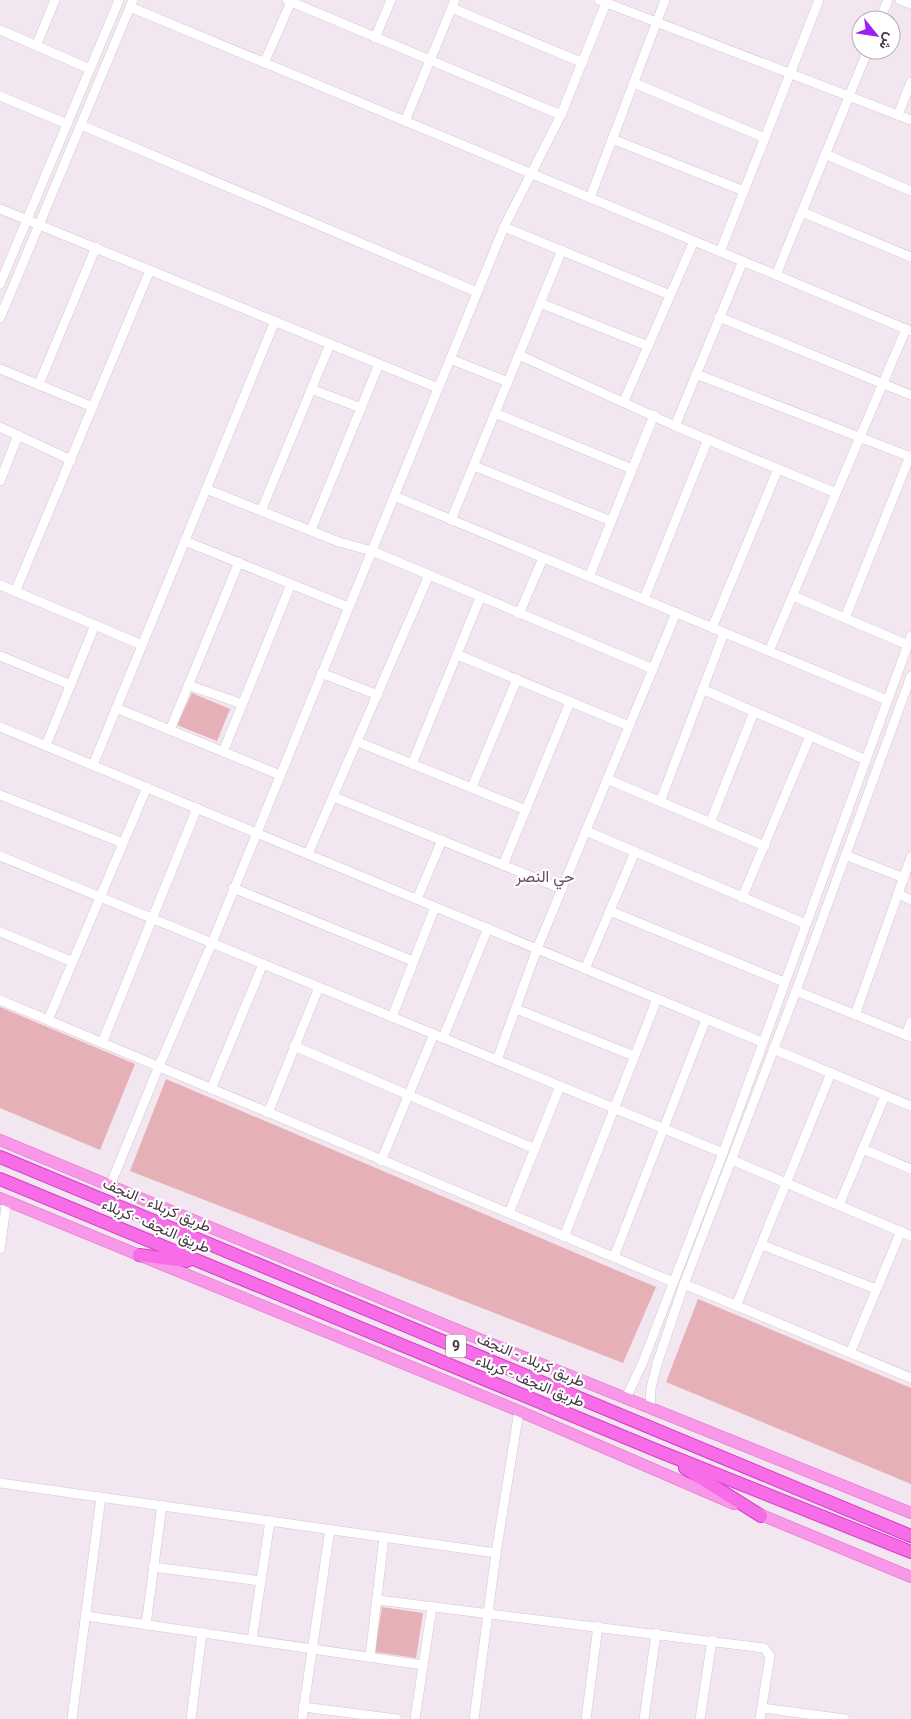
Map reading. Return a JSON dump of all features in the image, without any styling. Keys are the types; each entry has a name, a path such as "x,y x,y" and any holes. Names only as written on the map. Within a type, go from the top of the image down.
{"highway":[{"name":"طريق کربلاء - النجف","path":"0,1157 911,1536"},
{"name":"طريق النجف - کربلاء","path":"0,1179 658,1451 911,1552"},
{"path":"140,1255 204,1264"},
{"path":"658,1451 761,1516"}],"main road":[{"path":"0,1140 650,1408 911,1513"},
{"path":"3,1199 519,1411 761,1516 911,1577"}],"street":[{"path":"36,46 55,0"},
{"path":"0,284 119,0"},
{"path":"375,38 391,0"},
{"path":"590,198 665,0"},
{"path":"720,252 819,0"},
{"path":"900,0 911,4"},
{"path":"264,62 289,1 429,62 561,115"},
{"path":"110,1186 158,1066 212,943 504,226 561,115 583,63 603,1 911,120"},
{"path":"0,318 132,3 264,62 908,330 883,383 769,652"},
{"path":"405,121 453,4 583,63"},
{"path":"0,30 90,69"},
{"path":"776,275 864,60"},
{"path":"898,115 911,82"},
{"path":"634,84 765,138"},
{"path":"0,96 67,124"},
{"path":"81,125 477,292"},
{"path":"612,138 744,191"},
{"path":"825,154 911,191"},
{"path":"34,202 38,208 46,207"},
{"path":"0,208 438,388"},
{"path":"802,212 911,257"},
{"path":"504,226 670,295"},
{"path":"20,236 27,235 32,241"},
{"path":"624,401 694,241"},
{"path":"39,384 96,247"},
{"path":"451,520 562,250"},
{"path":"676,426 743,261"},
{"path":"16,592 150,270"},
{"path":"540,303 648,346"},
{"path":"719,317 911,395"},
{"path":"93,765 275,321"},
{"path":"261,511 330,344"},
{"path":"519,355 708,440 836,493"},
{"path":"450,359 508,382"},
{"path":"311,530 379,364"},
{"path":"0,369 93,406"},
{"path":"696,374 911,457 845,618"},
{"path":"311,389 361,408"},
{"path":"495,413 632,469"},
{"path":"588,577 654,415"},
{"path":"0,427 71,460"},
{"path":"0,481 18,435"},
{"path":"644,599 708,440"},
{"path":"474,466 611,522"},
{"path":"712,628 778,469"},
{"path":"206,489 311,530 372,551 480,598 653,669"},
{"path":"394,496 887,700"},
{"path":"185,540 348,607"},
{"path":"519,614 543,558"},
{"path":"170,730 239,562"},
{"path":"308,854 429,575"},
{"path":"223,752 291,584"},
{"path":"0,586 142,645"},
{"path":"626,1398 643,1362 723,1153 909,640 845,618 793,596"},
{"path":"412,764 480,598"},
{"path":"497,1060 537,949 676,613"},
{"path":"46,745 95,626"},
{"path":"660,802 724,633"},
{"path":"458,655 629,726"},
{"path":"0,656 71,685"},
{"path":"321,673 378,695"},
{"path":"650,1408 651,1388 657,1364 684,1284 808,959 911,677"},
{"path":"472,787 517,680"},
{"path":"188,685 242,704"},
{"path":"702,689 866,760"},
{"path":"503,865 570,702"},
{"path":"116,708 280,775"},
{"path":"710,823 754,712"},
{"path":"0,727 762,1042"},
{"path":"742,898 810,736"},
{"path":"358,742 526,810"},
{"path":"607,779 765,846"},
{"path":"48,1020 147,787"},
{"path":"0,795 123,844"},
{"path":"334,797 562,889"},
{"path":"102,1043 197,808"},
{"path":"586,831 805,925 809,933 818,932"},
{"path":"417,899 442,840"},
{"path":"585,969 635,852"},
{"path":"845,855 904,878"},
{"path":"0,856 723,1153"},
{"path":"855,1015 911,858"},
{"path":"234,888 413,961"},
{"path":"898,894 911,900"},
{"path":"392,1017 435,906"},
{"path":"610,911 784,982"},
{"path":"381,1161 409,1095 439,1036 488,928"},
{"path":"0,932 73,962"},
{"path":"795,954 803,952 808,959"},
{"path":"211,1089 263,964"},
{"path":"268,1113 319,987"},
{"path":"796,991 908,1036 911,1022"},
{"path":"564,1237 657,999"},
{"path":"0,1000 673,1282"},
{"path":"516,1009 634,1056"},
{"path":"614,1257 706,1019"},
{"path":"294,1046 535,1149"},
{"path":"774,1049 911,1106"},
{"path":"736,1306 831,1073"},
{"path":"509,1213 560,1086"},
{"path":"838,1205 886,1096"},
{"path":"863,1149 911,1169"},
{"path":"732,1160 911,1236"},
{"path":"0,1249 3,1199"},
{"path":"850,1353 901,1231"},
{"path":"762,1245 876,1290"},
{"path":"684,1284 850,1353 910,1374"},
{"path":"643,1362 644,1366 651,1369 657,1364"},
{"path":"474,1719 496,1553 519,1411"},
{"path":"0,1483 496,1553"},
{"path":"72,1719 101,1497"},
{"path":"146,1625 162,1505"},
{"path":"252,1640 270,1520"},
{"path":"302,1719 330,1529"},
{"path":"370,1657 384,1537"},
{"path":"153,1567 261,1581"},
{"path":"378,1600 759,1647 768,1652 770,1656 760,1719"},
{"path":"415,1719 432,1607"},
{"path":"86,1616 423,1665"},
{"path":"586,1719 598,1626"},
{"path":"191,1719 202,1633"},
{"path":"644,1719 656,1633"},
{"path":"700,1719 712,1640"},
{"path":"304,1707 362,1717 397,1719"},
{"path":"762,1708 845,1719"}],"shaded area":[{"path":"192,693 230,709 217,741 177,725"},
{"path":"0,1007 135,1064 100,1150 0,1108"},
{"path":"166,1079 656,1287 623,1363 130,1171"},
{"path":"698,1299 911,1388 911,1484 666,1382"},
{"path":"382,1607 423,1613 416,1658 375,1652"}],"district":[{"name":"حي النصر","path":"545,876"}]}
